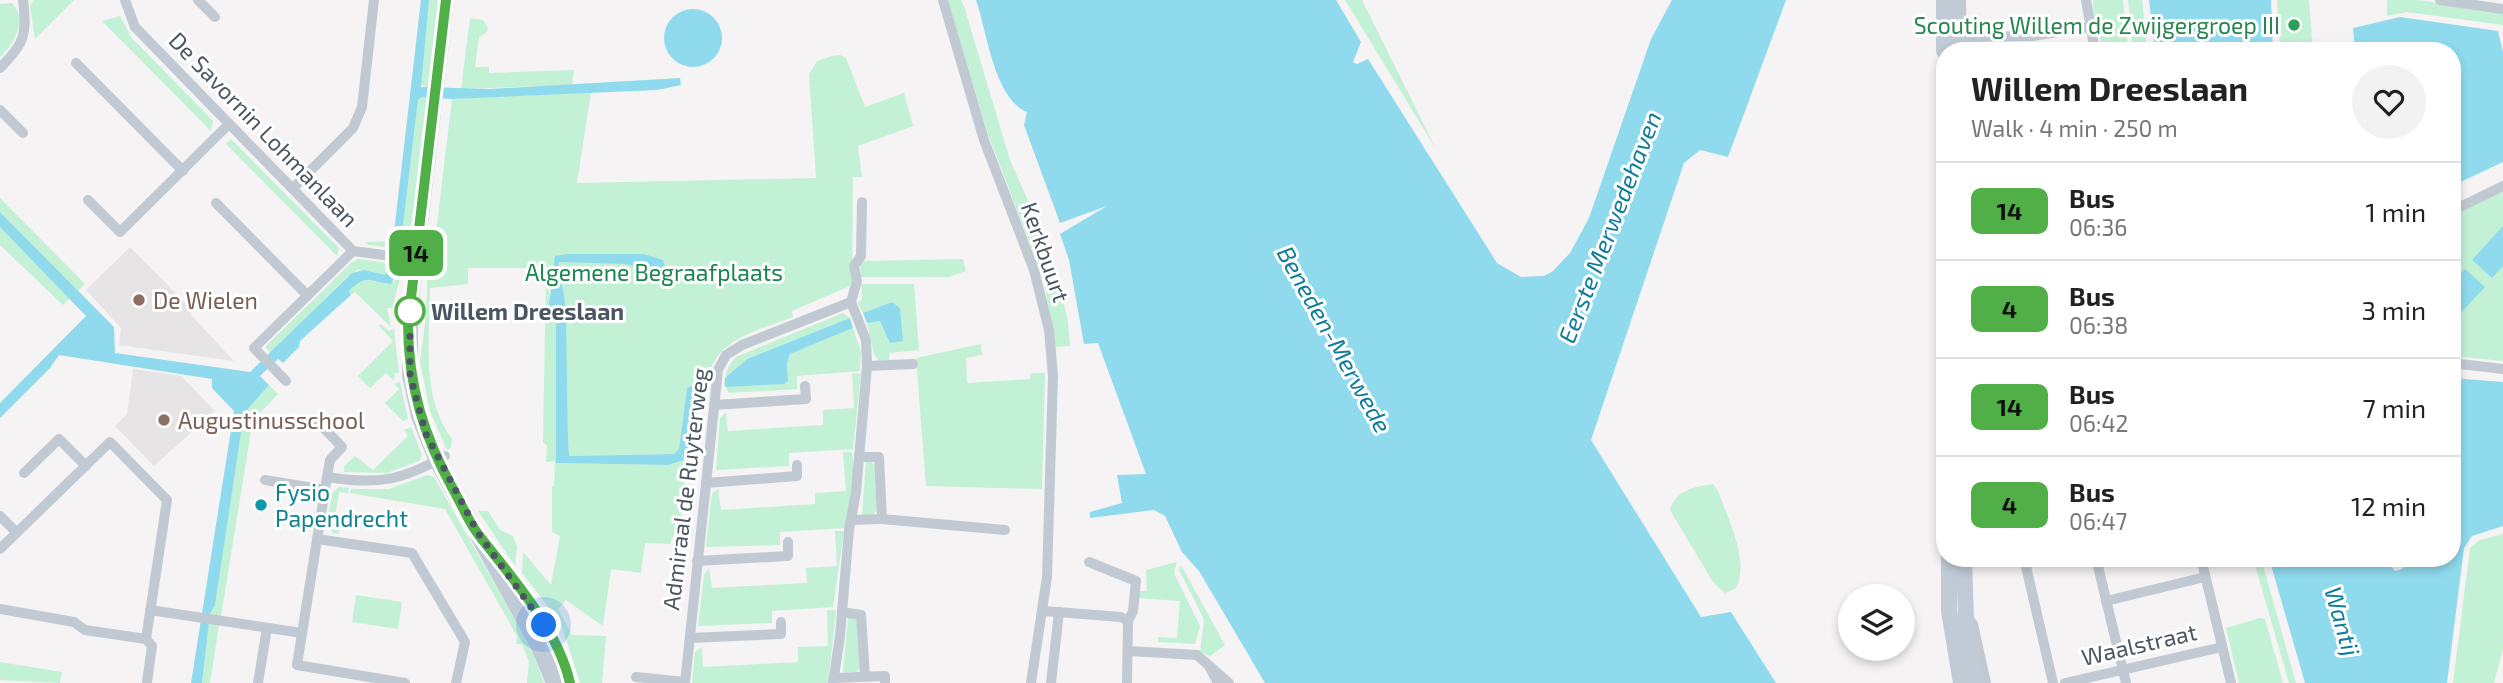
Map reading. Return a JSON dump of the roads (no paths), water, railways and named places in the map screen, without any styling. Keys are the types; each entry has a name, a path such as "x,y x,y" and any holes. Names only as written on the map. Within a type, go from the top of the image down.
{"street":[{"path":"0,68 23,41 23,0"},
{"name":"De Savornin Lohmanlaan","path":"125,0 135,27 353,251"},
{"path":"198,0 215,17"},
{"path":"293,188 356,123 362,105 374,0"},
{"path":"446,0 408,323 410,375 419,416 555,683"},
{"name":"Kerkbuurt","path":"943,0 984,140 1034,270 1049,330 1053,389 1044,611 1031,683"},
{"path":"2086,0 2093,42"},
{"path":"2440,0 2503,9"},
{"path":"1956,20 2032,36 2090,27"},
{"path":"1947,42 1956,20"},
{"path":"1956,20 1964,42"},
{"path":"76,63 183,172"},
{"path":"0,110 23,133"},
{"path":"88,200 120,232 229,124"},
{"path":"2461,207 2503,186"},
{"path":"862,202 860,256 855,266 857,281 851,302 866,340 867,366 834,681 885,676 885,683"},
{"path":"216,203 306,295"},
{"path":"286,381 254,348 306,295 353,251 415,260"},
{"name":"Admiraal de Ruyterweg","path":"636,677 685,683 718,370 726,355 742,345 851,302"},
{"path":"867,366 913,364"},
{"path":"2461,364 2503,369"},
{"path":"714,405 806,399 805,386"},
{"path":"317,422 342,447 330,460 297,665 405,683"},
{"path":"24,473 59,439 86,466"},
{"path":"0,549 110,442 167,500 146,639"},
{"path":"859,457 879,457 882,519"},
{"path":"327,477 383,482 409,475 441,459"},
{"path":"706,482 797,476 797,465"},
{"path":"265,480 325,490"},
{"path":"0,516 16,532"},
{"path":"852,520 882,519 1005,530"},
{"path":"478,533 554,641 570,683"},
{"path":"317,539 412,553 465,642 456,683"},
{"path":"697,561 788,556 788,542"},
{"path":"1089,562 1136,581 1133,611 1128,621 1127,683"},
{"path":"1949,567 1949,611 1962,683"},
{"path":"1964,567 1966,648 1976,683"},
{"path":"2026,567 2053,683"},
{"path":"2098,567 2126,683"},
{"path":"2203,567 2231,683"},
{"path":"2106,601 2205,577"},
{"path":"0,609 74,622 85,630 146,639 152,646 147,682"},
{"path":"150,610 302,633"},
{"path":"1044,611 1121,617 1128,621"},
{"path":"842,612 861,615 864,677"},
{"path":"1051,683 1059,612"},
{"path":"1964,612 1973,624 1986,683"},
{"path":"690,638 781,634 780,622"},
{"path":"258,683 268,628"},
{"name":"Waalstraat","path":"2065,683 2222,647"},
{"path":"1129,651 1197,654 1229,683"},
{"path":"1206,661 1218,683"}],"water":[{"path":"421,0 429,0 421,87 489,89 680,78 681,85 657,90 452,99 422,97 418,100 401,242 393,241"},
{"path":"976,0 1336,0 1361,42 1353,62 1357,64 1368,59 1497,263 1521,277 1544,276 1553,271 1570,253 1589,218 1651,39 1672,0 1786,0 1728,157 1700,150 1684,163 1591,440 1701,617 1731,612 1776,683 1265,683 1199,571 1182,552 1165,516 1154,510 1090,518 1090,512 1122,503 1117,475 1146,474 1098,343 1084,344 1069,260 1060,234 1107,206 1060,223 1024,125 1027,112 1016,105 999,79"},
{"path":"2149,0 2271,0 2273,42 2154,42"},
{"path":"693,9 704,11 717,22 722,38 720,49 709,62 693,67 682,65 669,54 664,38 666,27 677,14"},
{"path":"2400,17 2498,31 2503,52 2503,162 2461,182 2461,42 2354,42 2353,28"},
{"path":"0,212 114,327 115,353 250,372 352,273 364,270 385,275 389,270 398,270 391,284 364,280 355,285 349,291 351,295 300,341 299,347 283,363 278,359 260,376 269,385 244,413 215,605 210,614 202,683 191,683 234,411 212,388 212,379 59,355 50,368 0,418 0,403 86,316 0,227"},
{"path":"2503,226 2503,266 2492,278 2472,260"},
{"path":"644,254 663,260 665,267 661,272 625,264 559,262 565,304 569,456 674,454 679,449 687,388 709,378 708,388 696,392 687,459 668,465 556,463 556,322 549,304 555,256"},
{"path":"2465,269 2485,287 2461,312 2461,273"},
{"path":"892,302 900,308 903,341 890,343 880,321 867,323 863,313"},
{"path":"850,318 853,328 790,354 787,363 788,381 784,384 725,387 725,378 747,359"},
{"name":"Wantij","path":"2461,379 2503,382 2503,526 2472,536 2464,548 2447,683 2305,683 2272,567 2392,567 2395,571 2461,567"}],"place":[{"name":"Scouting Willem de Zwijgergroep III","path":"2294,25"},
{"name":"De Wielen","path":"139,300"},
{"name":"Willem Dreeslaan","path":"410,311"},
{"name":"Augustinusschool","path":"164,420"},
{"name":"Fysio Papendrecht","path":"261,505"}],"water label":[{"name":"Eerste Merwedehaven","path":"1609,227"},
{"name":"Beneden-Merwede","path":"1335,339"}],"park label":[{"name":"Algemene Begraafplaats","path":"654,272"}]}
